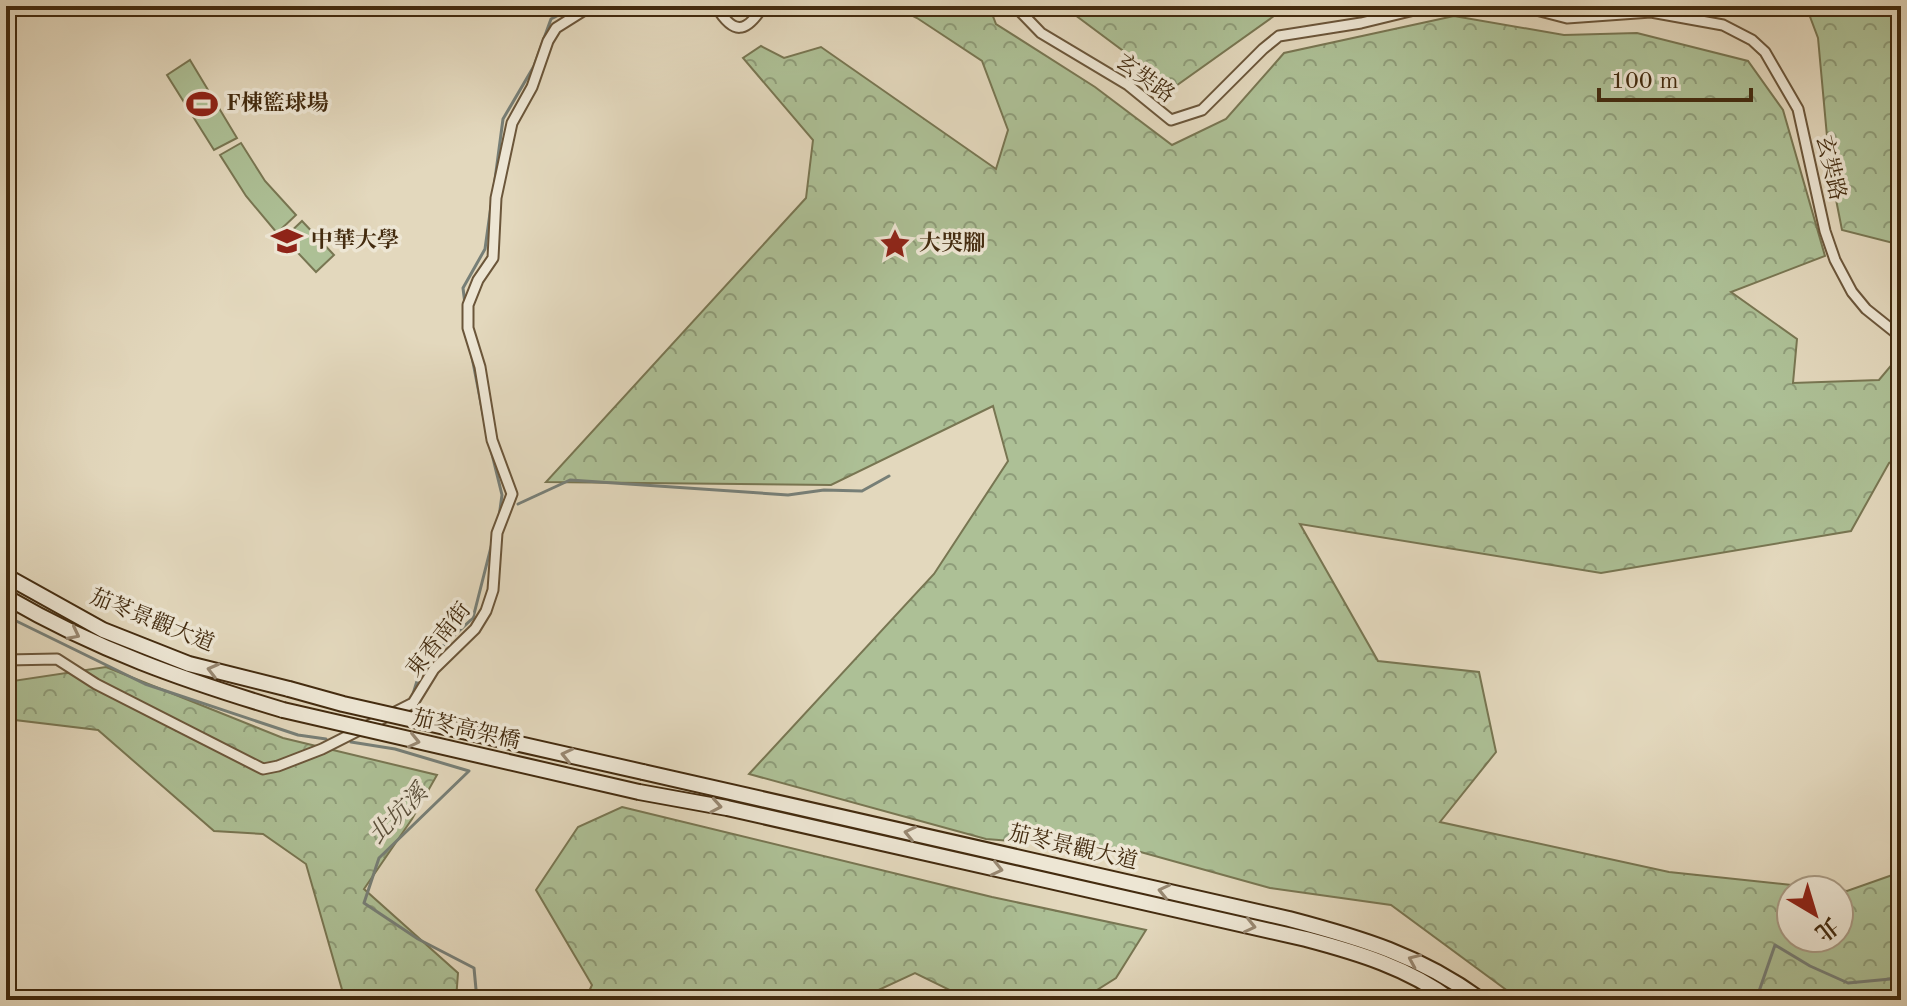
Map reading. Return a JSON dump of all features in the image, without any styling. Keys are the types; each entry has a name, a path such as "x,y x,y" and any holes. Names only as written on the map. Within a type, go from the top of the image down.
{"street":[{"name":"東香南街","path":"6,660 57,659 96,684 263,769 322,749 413,703 434,669 475,629 486,611 493,590 495,546 512,494 492,440 480,367 468,328 468,305 478,280 493,258 496,198 512,123 536,79 548,41 556,28 591,6"},
{"path":"716,6 724,20 734,27 743,28 753,23 763,6"},
{"name":"玄奘路","path":"1015,6 1041,33 1128,85 1171,120 1202,110 1279,36 1361,23 1431,6"},
{"name":"玄奘路","path":"1521,6 1567,18 1651,12 1723,25 1752,40 1765,52 1798,109 1825,231 1835,260 1852,292 1866,309 1901,337"},
{"name":"茄苳景觀大道","path":"6,576 103,630 189,664 289,689"},
{"name":"茄苳景觀大道","path":"6,597 114,652 185,680 283,710"},
{"name":"茄苳高架橋","path":"289,689 643,772"},
{"name":"茄苳高架橋","path":"283,710 639,792"},
{"name":"茄苳景觀大道","path":"643,772 1365,939 1429,967 1481,1000"},
{"name":"茄苳景觀大道","path":"639,792 727,808 1353,951 1425,980 1451,1000"}],"green space":[{"path":"893,6 989,6 996,24 1095,87 1172,145 1226,119 1284,53 1454,16 1564,35 1637,33 1748,61 1783,110 1825,256 1731,292 1797,339 1793,383 1879,380 1894,362 1901,366 1901,457 1889,463 1851,531 1601,573 1300,524 1378,661 1479,672 1496,752 1440,822 1669,872 1775,883 1775,954 1855,954 1855,888 1901,872 1901,1000 1520,1000 1391,905 1270,888 1137,851 986,839 749,774 934,574 1008,461 993,406 831,485 546,482 806,198 813,140 743,58 761,46 784,58 821,47 996,169 1008,130 982,61 917,18"},
{"path":"1063,6 1288,6 1173,88"},
{"path":"1806,6 1901,6 1901,245 1842,230 1830,169 1818,38"},
{"name":"F棟籃球場","path":"190,60 237,138 214,150 167,75"},
{"path":"241,143 265,181 296,215 277,233 246,196 220,155"},
{"path":"302,221 334,255 316,272 284,238"},
{"path":"106,667 283,738 437,775 412,819 364,889 458,973 456,1000 345,1000 306,864 263,834 214,831 98,730 15,720 6,702 6,682"},
{"path":"622,807 992,897 1146,930 1116,978 1081,1000 970,1000 915,973 857,1000 585,1000 592,985 536,890 578,827"}],"waterway":[{"path":"494,187 503,119 534,66 551,19 576,6"},
{"path":"465,304 463,288 485,249 491,206"},
{"path":"471,352 484,419"},
{"path":"489,442 502,495 499,517"},
{"path":"518,504 570,480 788,495 824,490 862,491 889,476"},
{"path":"413,694 422,665 473,618 492,543"},
{"name":"北坑溪","path":"6,616 145,684 298,735 326,739"},
{"name":"北坑溪","path":"351,742 395,749 469,771 379,858 364,903 418,939 474,968 477,1000"},
{"path":"1756,1000 1775,945 1810,966 1848,983 1901,978"}],"place":[{"name":"F棟籃球場","path":"202,104"},
{"name":"中華大學","path":"287,241"},
{"name":"大哭腳","path":"895,244"}]}
